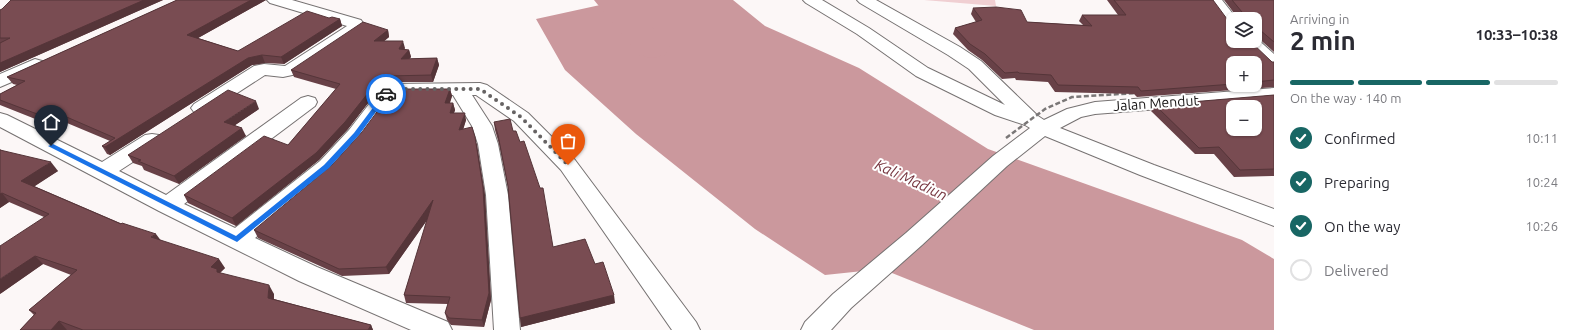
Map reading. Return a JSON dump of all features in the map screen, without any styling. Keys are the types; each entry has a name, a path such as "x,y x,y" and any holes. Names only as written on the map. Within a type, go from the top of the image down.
{"street":[{"path":"186,118 256,72 265,69 284,72 291,70 357,24 274,0"},
{"path":"811,0 863,31 922,72 1002,111 1147,170 1274,218"},
{"path":"865,0 954,51 975,66 1038,125"},
{"path":"1214,0 1226,16"},
{"path":"1257,48 1274,63"},
{"path":"0,81 50,58"},
{"path":"237,240 326,166 356,134 388,91 396,89 480,89 521,117 568,165 687,330"},
{"path":"459,89 482,126 488,144 497,195 507,330"},
{"name":"Jalan Mendut","path":"814,330 842,301 914,239 1038,125 1074,113 1095,108 1274,94"},
{"path":"167,205 308,102"},
{"path":"0,119 237,240 308,274 429,328"},
{"path":"102,172 166,130"}],"shaded area":[{"path":"924,0 995,0 996,6"}],"water":[{"path":"623,0 733,0 765,26 859,68 988,149 1242,240 1274,259 1274,330 1034,330 882,269 825,275 755,229 636,134 565,70 536,19"}],"building":[{"path":"11,0 144,0 0,63 0,43 10,38 0,38 0,10"},
{"path":"177,0 251,0 187,35 238,51 307,11 329,18 332,17 340,19 281,57 262,55 248,58 105,147 102,146 115,138 62,115 53,120 0,100 0,94 25,81 7,77"},
{"path":"1114,0 1213,0 1226,18 1226,48 1257,48 1272,62 1274,62 1274,80 1262,81 1262,56 1226,56 1226,85 1141,91 1138,87 1058,85 1051,75 1018,72 1005,73 985,54 970,44 955,28 982,20 973,8 996,7 1021,10 1027,22 1092,26 1082,15 1126,15"},
{"path":"1232,0 1274,0 1274,42 1262,32 1262,12 1242,12"},
{"path":"363,22 388,30 374,41 403,41 399,49 409,50 401,59 437,58 431,75 388,76 380,78 345,122 316,153 232,218 184,195 264,136 288,145 340,84 291,70"},
{"path":"394,89 450,89 445,103 453,103 450,113 465,113 459,130 472,127 483,188 489,293 482,320 449,318 445,313 450,297 404,295 433,200 386,267 339,269 254,230 332,165 362,132"},
{"path":"228,90 256,101 224,122 242,128 174,176 138,161 141,160 128,155"},
{"path":"1274,95 1274,169 1240,170 1219,147 1199,148 1155,105"},
{"path":"510,119 513,131 516,131 520,142 524,141 540,188 543,188 553,247 585,239 595,264 603,262 614,295 520,318 508,186 494,122"},
{"path":"0,150 51,162 21,181 121,224 122,223 156,234 151,237 219,259 211,267 217,269 217,272 269,285 268,298 371,325 368,330 83,330 59,321 51,330 20,330 36,313 29,310 77,270 35,256 0,279 0,246 49,214 2,193 0,194"}],"waterway":[{"name":"Kali Madiun","path":"610,0 652,47"}],"railway":[{"path":"1006,138 1045,109 1072,97 1137,93"}],"way so far":[{"path":"386,94 390,90 396,89 480,89 521,117 568,165"}],"route":[{"path":"51,146 237,240 326,166 356,134 386,94"}]}
